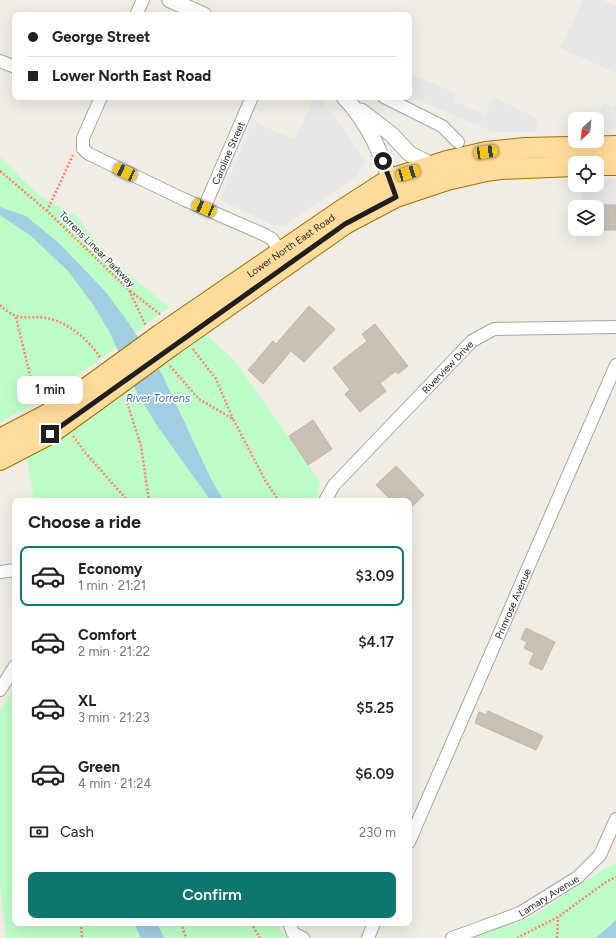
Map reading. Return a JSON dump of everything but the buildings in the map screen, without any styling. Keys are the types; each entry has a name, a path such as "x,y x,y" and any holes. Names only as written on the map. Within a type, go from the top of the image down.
{"main road":[{"name":"Lower North East Road","path":"0,440 90,395 284,258 345,224 393,188 432,165 486,152 510,149 616,146"},
{"path":"604,165 616,165"},
{"name":"Lower North East Road","path":"393,188 447,180 500,169 568,166"},
{"name":"Lower North East Road","path":"0,460 33,444 65,424 90,395"}],"street":[{"path":"137,12 143,0"},
{"path":"170,0 197,12"},
{"path":"0,61 12,66"},
{"path":"100,100 83,138 83,149 96,158 269,237 284,258"},
{"name":"Caroline Street","path":"204,208 251,100"},
{"path":"351,100 391,134 410,154 432,165"},
{"path":"351,100 377,145 393,188"},
{"path":"390,100 442,126 458,142"},
{"name":"Riverview Drive","path":"326,498 334,485 472,341 494,329 616,327"},
{"name":"Primrose Avenue","path":"412,835 616,365"},
{"path":"0,572 12,570"},
{"path":"0,690 12,671"},
{"name":"Lamary Avenue","path":"452,938 520,913 578,877 600,855 616,819"},
{"path":"290,926 293,932 303,938"},
{"path":"368,938 373,926"}],"path":[{"path":"47,211 74,154 83,149"},
{"name":"Torrens Linear Parkway","path":"0,171 47,211 129,290 199,399 233,419 265,480 277,498"},
{"path":"16,317 32,384 36,421"},
{"path":"65,424 84,451 125,498"},
{"path":"517,938 558,917 606,882 616,877"},
{"path":"557,938 558,917"},
{"path":"81,926 82,938"},
{"path":"182,926 186,938"},
{"path":"253,926 260,938"}],"green space":[{"path":"0,157 40,196 78,217 108,257 169,307 87,369 45,397 0,422"},
{"path":"206,334 235,361 320,481 317,498 34,498 27,459 112,403"},
{"path":"12,692 12,926 279,926 282,932 290,938 6,938 0,887 0,712"},
{"path":"616,863 616,938 473,938 531,917 604,869"}],"shaded area":[{"path":"583,0 602,0 616,6 616,73 560,48"},
{"path":"412,74 456,93 454,101 485,115 493,97 540,120 535,132 493,132 412,97"},
{"path":"313,100 319,100 324,103 365,160 358,175 285,225 276,226 220,200 253,121 295,140"},
{"path":"616,100 616,129 604,129 604,112 599,112 603,103 613,107"},
{"path":"604,178 616,179 616,205 604,205 604,200 582,200 581,192 604,192"}],"water":[{"name":"River Torrens","path":"0,207 26,216 61,245 104,290 126,319 162,374 211,479 222,498 209,498 158,427 137,393 109,331 92,303 67,270 31,236 0,215"},
{"path":"616,920 616,938 596,938"},
{"path":"135,926 158,926 164,938 141,938"}],"route":[{"path":"50,434 182,338 345,224 396,197 383,161"}]}
